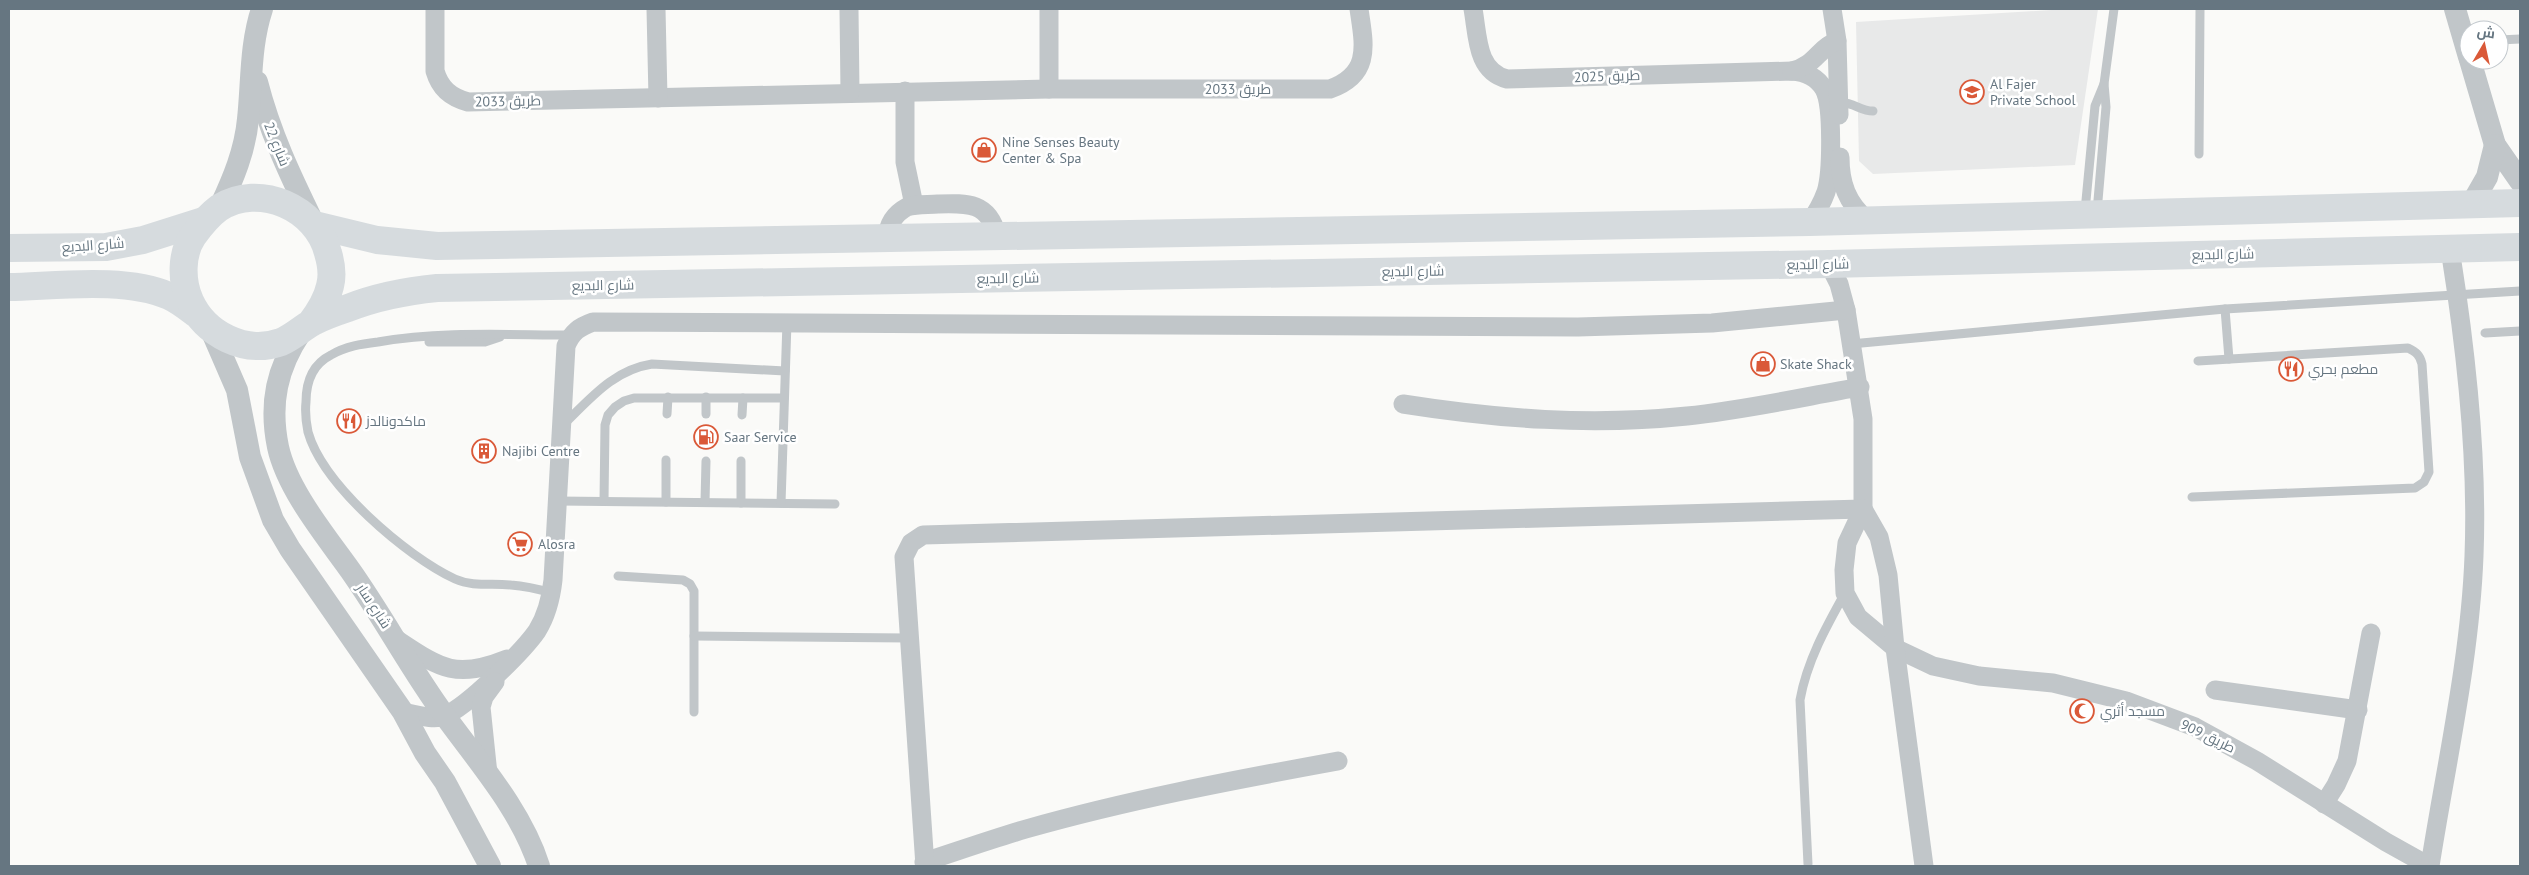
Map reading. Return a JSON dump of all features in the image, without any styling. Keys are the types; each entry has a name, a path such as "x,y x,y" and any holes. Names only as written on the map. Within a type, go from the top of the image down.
{"main road":[{"path":"9,287 108,285 138,288 169,296 203,321 232,341 256,346 280,342 306,327 324,305 331,285 330,257 326,243 315,225 295,208 271,199 245,199 212,214 190,241 183,265 185,290 203,321"},
{"path":"315,225 377,240 437,246 1810,222 2471,206 2520,203"},
{"name":"شارع البديع","path":"9,248 106,247 143,240 212,214"},
{"name":"شارع البديع","path":"306,327 370,301 410,291 436,288 1829,264 2520,247"}],"street":[{"name":"شارع 22","path":"212,214 243,152 248,121 252,59 257,25 262,9"},
{"name":"طريق 2033","path":"435,9 435,71 443,88 458,99 468,102 904,91 1330,89 1342,85 1353,77 1360,66 1364,54 1364,41 1358,9"},
{"path":"656,9 658,98"},
{"path":"849,9 850,92"},
{"path":"1049,9 1049,89"},
{"name":"طريق 2025","path":"1473,9 1482,59 1492,73 1507,79 1804,72 1818,81 1828,103 1829,179 1822,202 1810,222"},
{"path":"1832,9 1837,41 1842,180 1850,203 1867,220"},
{"path":"2455,9 2459,22"},
{"name":"طريق 2025","path":"1792,71 1812,62 1825,48 1837,41"},
{"name":"شارع 22","path":"252,59 267,121 279,153 315,225"},
{"path":"2474,70 2495,145 2520,181"},
{"path":"904,91 905,162 914,205"},
{"path":"2471,206 2488,177 2495,145"},
{"path":"887,238 890,223 900,211 914,205 962,203 979,208 991,220 997,236"},
{"path":"2429,866 2463,662 2474,558 2473,453 2458,295 2450,248"},
{"path":"1829,264 1839,284 1846,310 1860,388 1863,419 1864,509 1847,543 1845,593"},
{"path":"488,774 481,707 484,697 537,630 545,615 552,593 564,358 566,346 571,335 580,326 592,322 787,322 1578,327 1712,323 1846,310"},
{"path":"203,321 237,390 250,457 260,488 274,520 290,550 403,712 425,753 445,782 490,866"},
{"name":"شارع سار","path":"306,327 285,356 277,384 274,418 278,448 293,484 379,611 445,716 516,816 539,866"},
{"path":"1403,404 1474,415 1545,421 1616,421 1688,416 1860,388"},
{"path":"1338,761 1234,780 1130,803 1026,829 925,864 908,638 904,557 911,543 923,535 1864,509"},
{"path":"1864,509 1879,536 1884,553 1924,866"},
{"name":"طريق 909","path":"1845,593 1858,617 1895,648 1933,666 1979,676 2054,683 2134,705 2195,727 2257,761 2324,804 2429,866"},
{"path":"2324,804 2336,785 2347,761 2371,633"},
{"path":"396,639 429,661 457,670 485,668 515,656"},
{"path":"403,712 438,717 445,716 461,705 515,656"},
{"path":"2215,690 2358,710"}],"lane":[{"path":"2091,216 2106,107 2104,84 2114,9"},
{"path":"2198,154 2200,9"},
{"path":"1839,103 1849,103 1864,110 1872,111"},
{"path":"1851,344 2225,309 2520,291"},
{"path":"2225,309 2229,359"},
{"path":"781,504 787,322"},
{"path":"2485,333 2520,331"},
{"path":"552,593 525,586 470,584 457,580 398,542 349,495 313,445 308,430 306,391 310,376 318,364 330,355 348,347 394,339 453,335 571,335"},
{"path":"2192,497 2415,488 2424,482 2428,472 2422,364 2421,358 2408,348 2198,361"},
{"path":"560,429 609,381 626,370 639,366 652,364 785,371"},
{"path":"604,501 604,425 608,415 624,401 706,397 784,398"},
{"path":"706,397 706,414"},
{"path":"667,414 668,398"},
{"path":"742,415 743,398"},
{"path":"666,460 666,502"},
{"path":"705,502 706,461"},
{"path":"741,461 741,503"},
{"path":"558,500 834,504"},
{"path":"618,576 683,580 690,584 694,592 694,712"},
{"path":"1808,864 1800,700 1804,678 1824,631 1845,593"},
{"path":"694,636 908,638"}],"shaded area":[{"name":"Al Fajer Private School","path":"2067,9 2098,9 2075,165 1873,174 1859,161 1856,22"}],"place":[{"name":"Al Fajer Private School","path":"1972,92"},
{"name":"Nine Senses Beauty Center & Spa","path":"984,150"},
{"name":"Skate Shack","path":"1763,364"},
{"name":"مطعم بحري","path":"2291,369"},
{"name":"ماكدونالدز","path":"349,421"},
{"name":"Saar Service","path":"706,437"},
{"name":"Najibi Centre","path":"484,451"},
{"name":"Alosra","path":"520,544"},
{"name":"مسجد أثري","path":"2082,711"}]}
